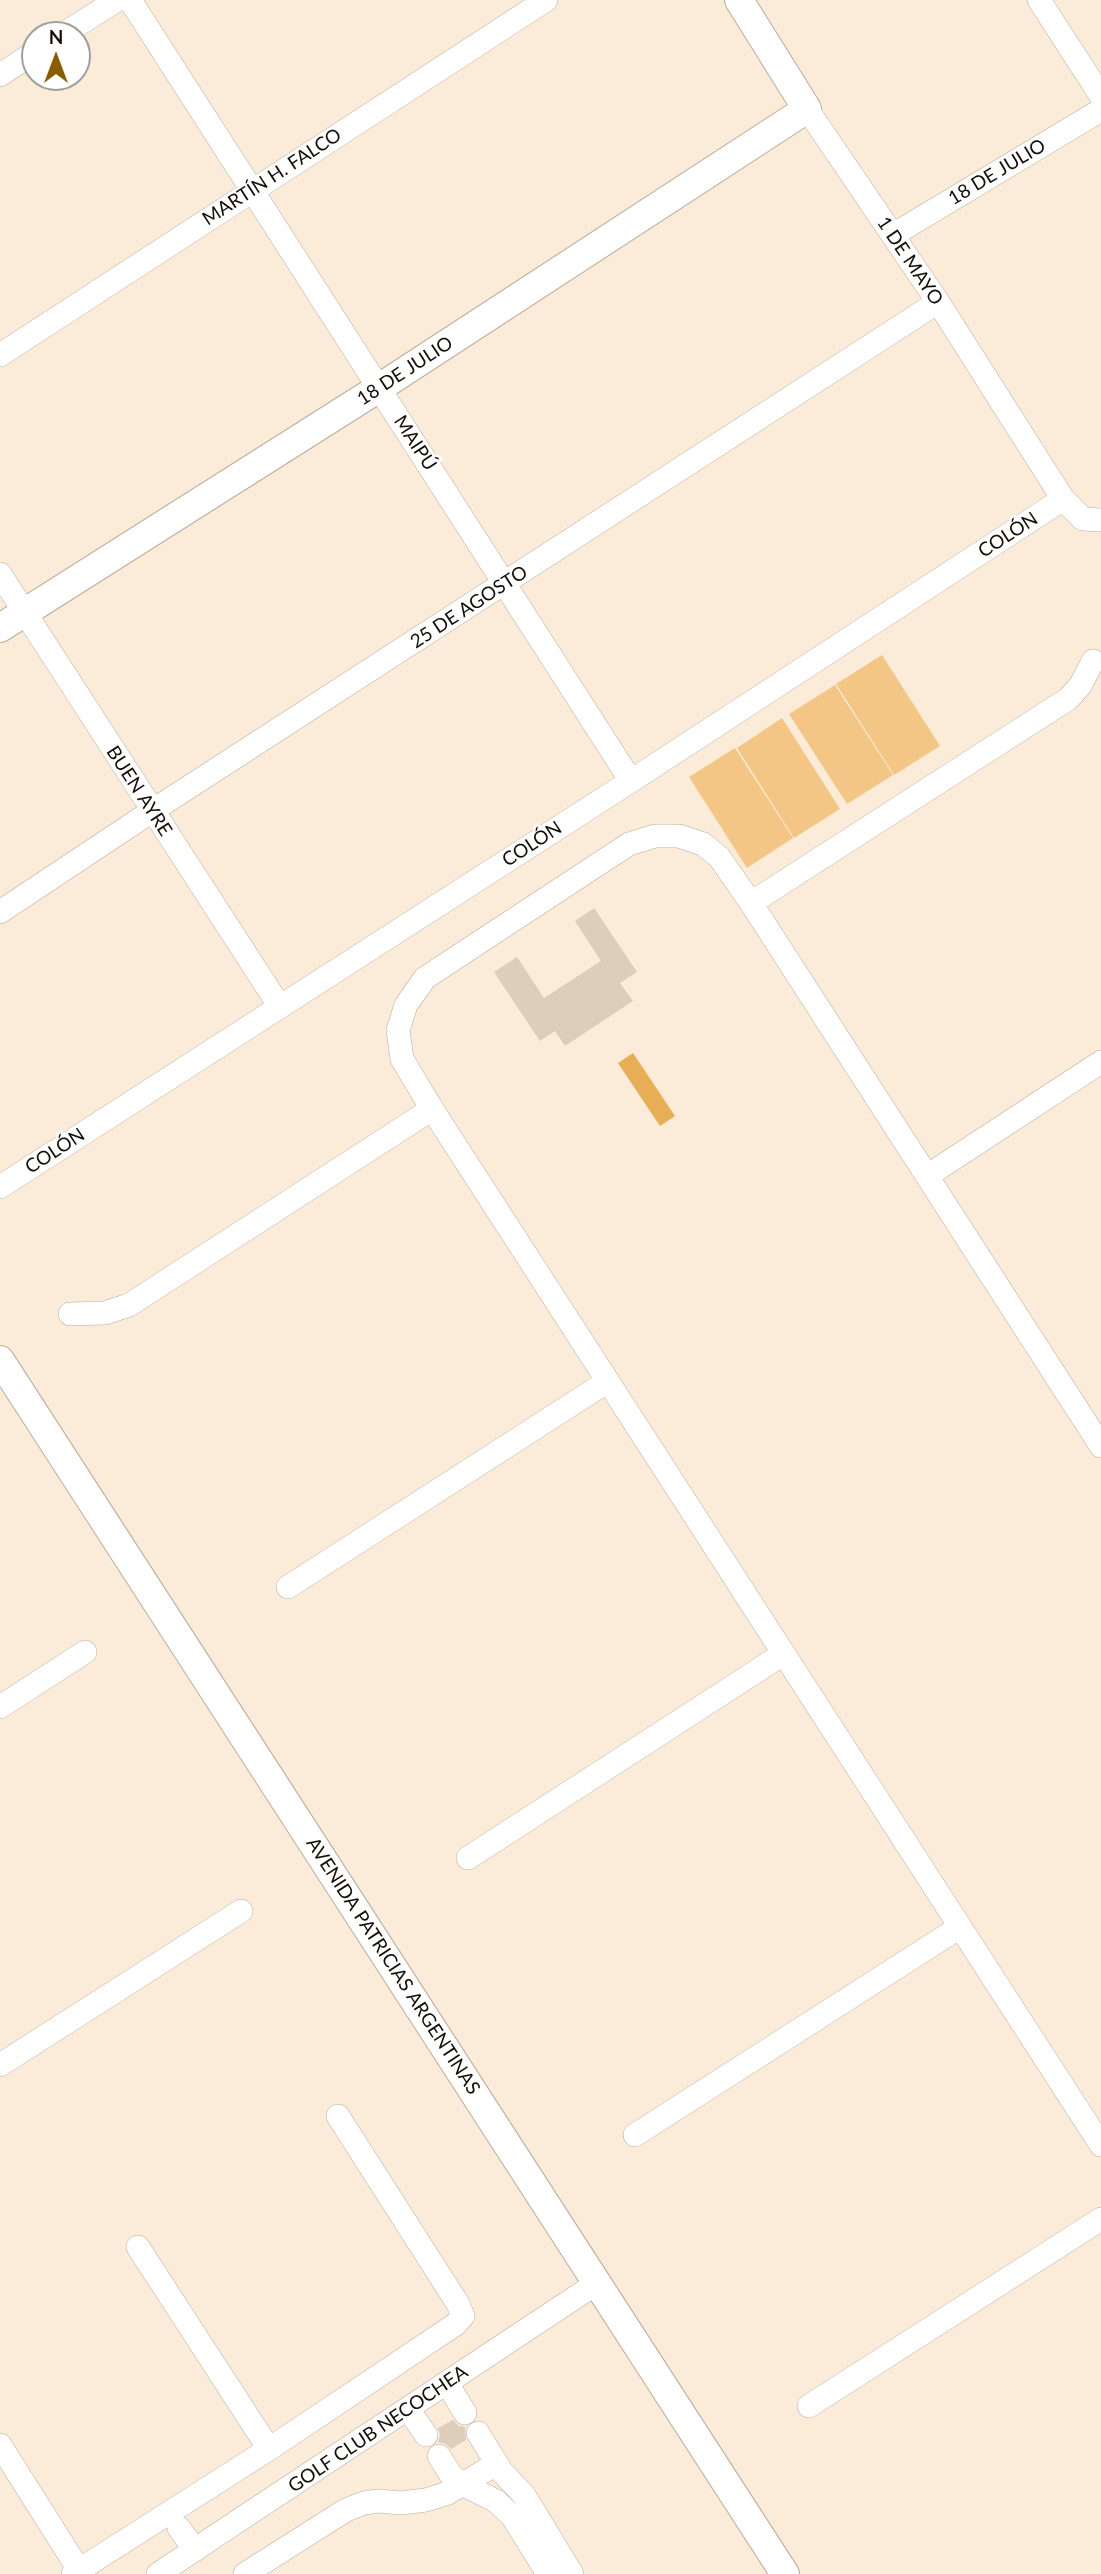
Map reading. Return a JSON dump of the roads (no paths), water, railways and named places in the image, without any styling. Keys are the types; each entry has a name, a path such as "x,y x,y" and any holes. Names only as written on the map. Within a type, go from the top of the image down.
{"street":[{"path":"84,21 117,0"},
{"name":"MAIPÚ","path":"130,0 631,781"},
{"name":"MARTÍN H. FALCO","path":"0,355 546,0"},
{"name":"1 DE MAYO","path":"739,0 807,109 938,302 1063,499 1092,519"},
{"path":"1038,0 1101,96"},
{"path":"0,75 21,61"},
{"name":"18 DE JULIO","path":"0,628 379,388 807,109"},
{"name":"18 DE JULIO","path":"893,235 1101,110"},
{"name":"25 DE AGOSTO","path":"0,912 938,302"},
{"name":"COLÓN","path":"0,1187 1063,499"},
{"name":"BUEN AYRE","path":"0,574 280,1007"},
{"path":"751,903 1068,699 1080,686 1093,662"},
{"path":"1101,1446 751,903 719,857 703,844 679,836 655,836 629,844 425,978 406,1006 398,1030 402,1059 432,1109 1101,2145"},
{"path":"927,1176 1101,1062"},
{"path":"70,1314 104,1313 129,1305 432,1109"},
{"name":"AVENIDA PATRICIAS ARGENTINAS","path":"0,1360 785,2574"},
{"path":"288,1587 608,1381"},
{"path":"0,1707 85,1652"},
{"path":"468,1858 783,1654"},
{"path":"0,2065 241,1911"},
{"path":"635,2135 960,1927"},
{"path":"0,2445 76,2572 181,2516 270,2449 456,2324 463,2316 458,2304 338,2116"},
{"path":"809,2406 1101,2219"},
{"path":"138,2247 270,2449"},
{"name":"GOLF CLUB NECOCHEA","path":"158,2574 597,2283"},
{"path":"447,2383 465,2413"},
{"path":"408,2409 426,2435"},
{"path":"478,2433 496,2464 524,2495 572,2574"},
{"path":"439,2456 451,2475 496,2501 512,2516 548,2574"},
{"path":"245,2574 346,2510 377,2501 401,2503 426,2500 448,2493 496,2464"},
{"path":"181,2516 201,2546"}]}
